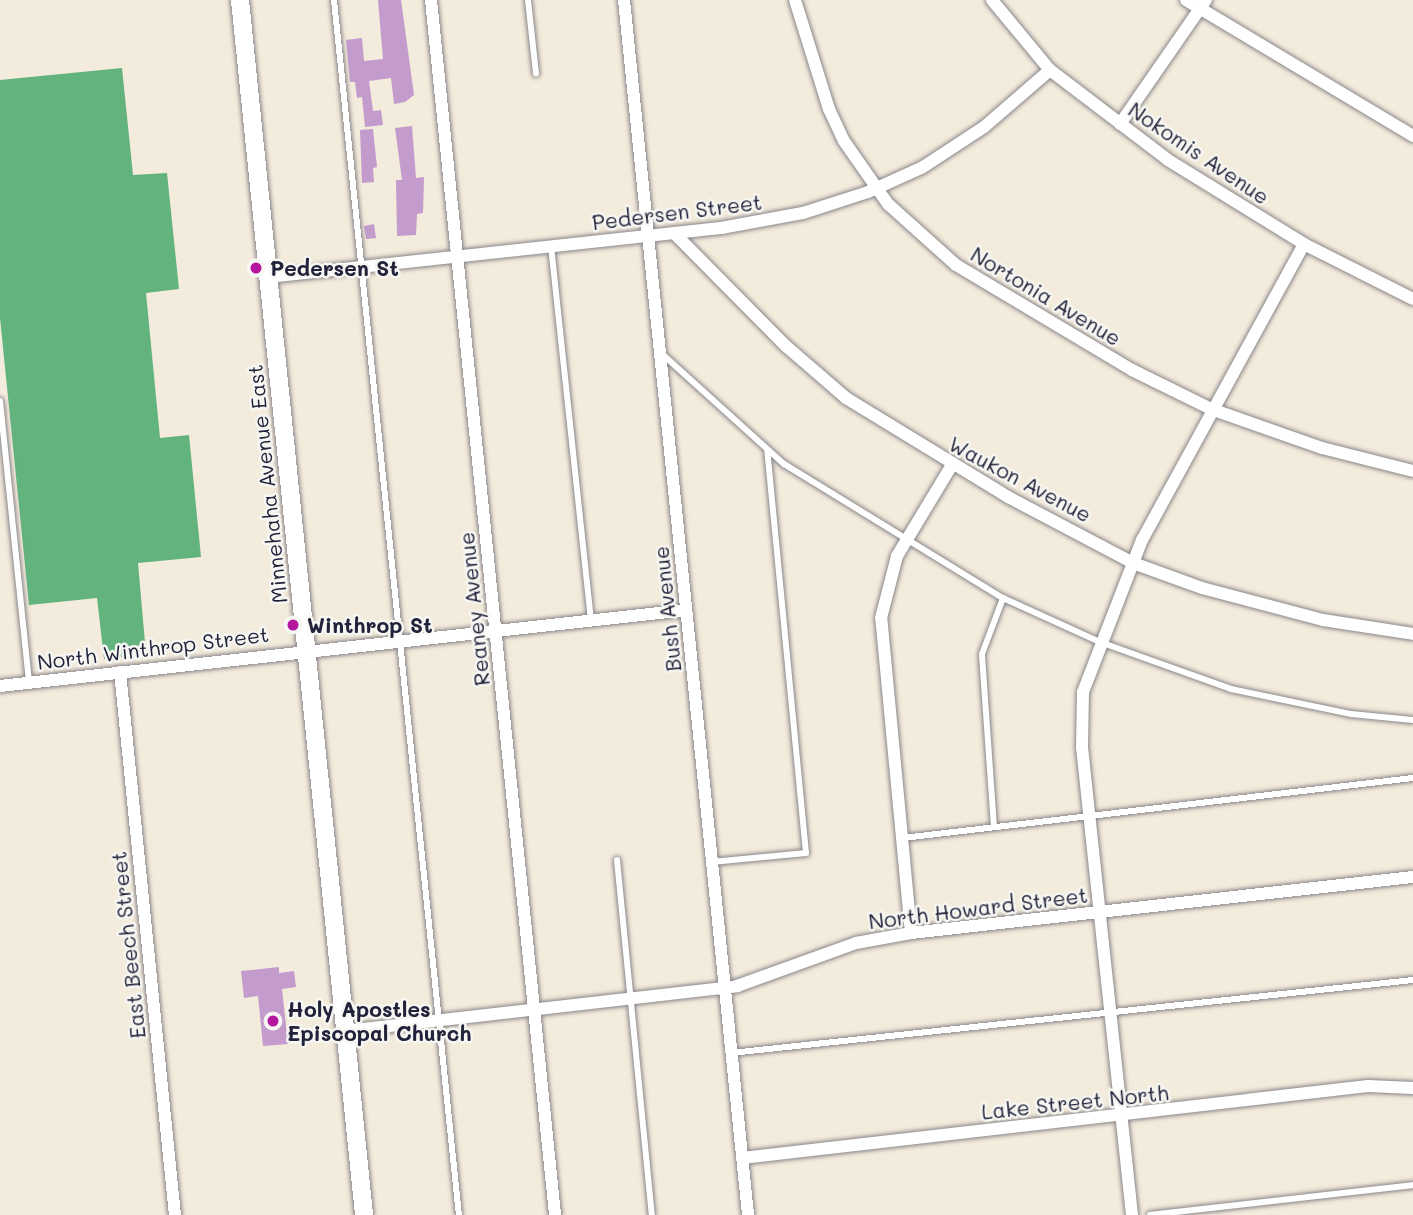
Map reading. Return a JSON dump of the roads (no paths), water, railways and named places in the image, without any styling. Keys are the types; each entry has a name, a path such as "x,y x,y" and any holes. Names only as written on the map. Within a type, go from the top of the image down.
{"main road":[{"name":"Minnehaha Avenue East","path":"240,0 364,1215"}],"street":[{"name":"Reaney Avenue","path":"431,0 555,1215"},
{"name":"Bush Avenue","path":"624,0 748,1215"},
{"name":"Nortonia Avenue","path":"795,0 829,109 876,189 956,265 1132,370 1211,409 1322,448 1413,471"},
{"name":"Nokomis Avenue","path":"992,0 1050,71 1168,160 1304,244 1413,299"},
{"path":"1186,0 1203,4 1413,136"},
{"path":"1120,124 1203,4"},
{"name":"Pedersen Street","path":"269,277 674,233 792,215 876,189 958,146 1050,71"},
{"name":"Waukon Avenue","path":"674,233 818,374 888,427 952,465 1133,563 1263,606 1413,634"},
{"path":"1132,1215 1090,817 1081,718 1083,692 1100,642 1133,563 1211,409 1304,244"},
{"path":"911,933 881,618 890,573 952,465"},
{"name":"North Winthrop Street","path":"0,686 686,610"},
{"name":"East Beech Street","path":"120,672 175,1215"},
{"name":"North Howard Street","path":"345,1031 438,1018 725,988 856,943 911,933 1413,877"},
{"name":"Lake Street North","path":"742,1158 1123,1117 1367,1086 1413,1088"}],"lane":[{"path":"334,0 458,1215"},
{"path":"528,0 536,74"},
{"path":"551,245 591,620"},
{"path":"660,352 767,451 906,541 1003,598 1100,642 1231,689 1351,714 1413,720"},
{"path":"0,401 29,682"},
{"path":"712,862 806,853 767,451"},
{"path":"994,827 982,654 1003,598"},
{"path":"901,838 1413,778"},
{"path":"617,860 652,1215"},
{"path":"731,1053 1413,980"},
{"path":"1150,1215 1413,1185"}],"place":[{"name":"Pedersen St","path":"256,268"},
{"name":"Winthrop St","path":"293,625"},
{"name":"Holy Apostles Episcopal Church","path":"273,1021"}]}
